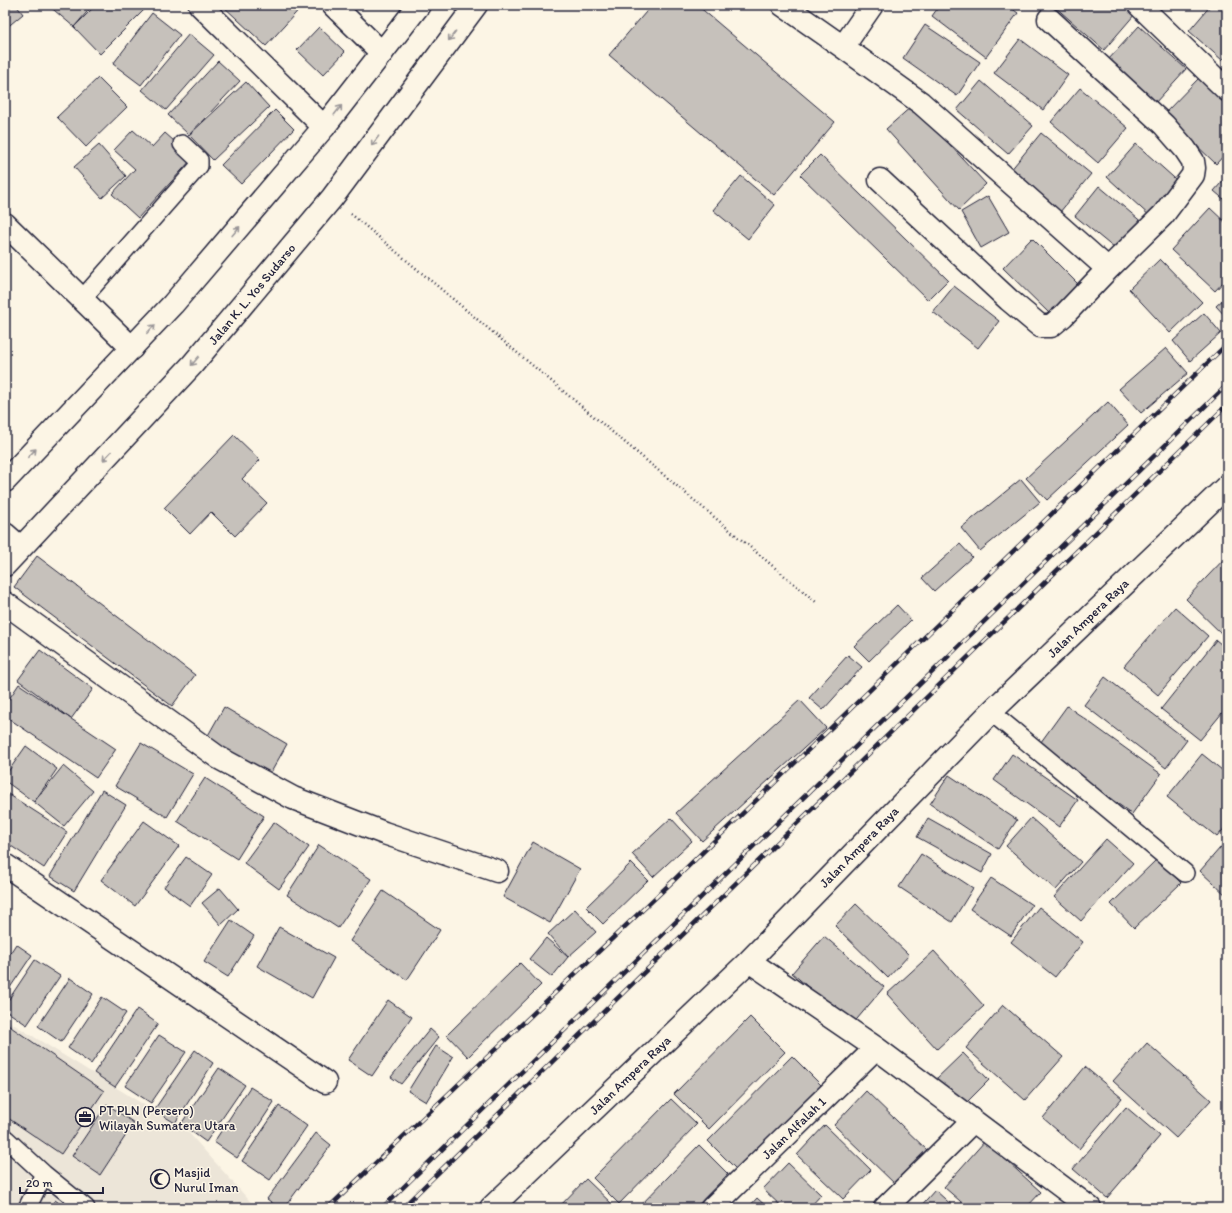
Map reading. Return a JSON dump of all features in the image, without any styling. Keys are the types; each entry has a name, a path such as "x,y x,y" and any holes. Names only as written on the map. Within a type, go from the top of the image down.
{"street":[{"path":"200,5 324,127"},
{"path":"333,5 382,53"},
{"path":"5,481 173,304 324,127 419,5"},
{"name":"Jalan K. L. Yos Sudarso","path":"5,565 192,365 332,198 476,5"},
{"path":"783,5 921,103 1108,269"},
{"path":"843,47 872,5"},
{"path":"1138,5 1227,90"},
{"path":"880,180 1009,300 1040,326 1051,326 1063,316 1163,215 1193,175 1194,168 1193,161 1185,149 1164,125 1049,19"},
{"path":"5,224 132,348"},
{"name":"Jalan Ampera Raya","path":"491,1208 750,961 991,712 1227,486"},
{"path":"5,534 21,548"},
{"path":"5,603 219,758 293,798 384,833 497,871"},
{"path":"5,865 325,1082"},
{"path":"750,961 876,1048 1090,1208"},
{"name":"Jalan Alfalah 1","path":"712,1208 876,1048"},
{"path":"886,1208 973,1121"}],"lane":[{"path":"82,299 199,166 199,160 182,144"},
{"path":"991,712 1185,873"},
{"path":"5,1138 44,1174 86,1208"},
{"path":"27,1208 44,1174"}],"path":[{"path":"332,198 816,602"}],"shaded area":[{"name":"PT PLN (Persero) Wilayah Sumatera Utara","path":"5,1019 188,1132 256,1208 5,1208"}],"building":[{"path":"5,5 16,5 23,14 5,29"},
{"path":"48,5 93,5 74,27"},
{"path":"96,5 145,5 147,7 100,54 74,27"},
{"path":"222,5 303,5 266,46"},
{"path":"652,5 697,5 835,122 774,195 609,55"},
{"path":"940,5 1007,5 1018,13 986,57 932,16"},
{"path":"1053,5 1124,5 1135,14 1104,50"},
{"path":"1211,5 1227,5 1227,55 1222,60 1189,31"},
{"path":"152,13 180,35 141,85 113,64"},
{"path":"925,25 980,62 957,96 903,58"},
{"path":"1139,26 1186,69 1155,103 1108,60"},
{"path":"319,27 345,52 323,75 297,50"},
{"path":"189,34 214,55 166,110 142,90"},
{"path":"1020,39 1068,75 1043,110 994,73"},
{"path":"218,61 240,81 189,135 168,115"},
{"path":"98,78 127,107 86,147 57,117"},
{"path":"1199,78 1227,105 1227,152 1216,164 1164,114"},
{"path":"981,81 1033,126 1008,154 957,110"},
{"path":"246,82 269,107 213,160 189,135"},
{"path":"1080,88 1128,128 1098,163 1051,122"},
{"path":"913,105 986,184 959,210 886,129"},
{"path":"275,110 294,129 241,184 221,165"},
{"path":"133,130 152,147 165,133 193,158 138,218 112,194 135,169 114,150"},
{"path":"1041,133 1091,174 1060,212 1010,171"},
{"path":"1136,144 1182,185 1152,218 1107,177"},
{"path":"99,145 126,176 102,198 74,167"},
{"path":"820,155 948,280 928,300 800,175"},
{"path":"741,176 775,205 748,239 713,210"},
{"path":"1227,176 1227,202 1214,191"},
{"path":"1099,186 1144,224 1120,253 1075,216"},
{"path":"988,196 1009,232 981,248 961,212"},
{"path":"1210,208 1227,224 1227,278 1215,291 1171,250"},
{"path":"1032,238 1079,285 1050,314 1003,268"},
{"path":"1160,259 1202,302 1170,333 1129,289"},
{"path":"954,286 999,321 978,348 933,312"},
{"path":"1227,296 1227,318 1216,306"},
{"path":"1204,313 1221,333 1190,361 1173,341"},
{"path":"1166,348 1188,373 1141,413 1119,389"},
{"path":"1108,402 1128,425 1047,500 1026,478"},
{"path":"234,435 260,460 242,479 267,503 235,536 211,512 190,534 164,508"},
{"path":"1021,479 1040,502 980,551 961,528"},
{"path":"960,544 972,557 934,591 922,578"},
{"path":"37,556 195,675 172,706 14,587"},
{"path":"1227,556 1227,639 1186,599"},
{"path":"897,605 911,620 869,661 854,646"},
{"path":"1175,607 1208,636 1158,695 1124,666"},
{"path":"1216,640 1227,649 1227,707 1200,740 1161,709"},
{"path":"40,650 93,689 71,719 18,680"},
{"path":"848,655 862,667 823,710 809,698"},
{"path":"1105,677 1187,740 1166,768 1084,705"},
{"path":"19,684 116,749 96,778 5,716 5,705"},
{"path":"800,700 826,728 702,841 676,813"},
{"path":"1067,706 1161,774 1132,814 1038,746"},
{"path":"224,707 287,744 269,776 206,739"},
{"path":"141,743 193,774 167,817 115,786"},
{"path":"26,746 57,769 34,802 5,781 5,776"},
{"path":"1012,754 1078,800 1059,827 994,780"},
{"path":"1202,754 1227,774 1227,825 1217,837 1167,797"},
{"path":"63,766 93,791 64,826 34,802"},
{"path":"949,775 1017,820 998,849 930,804"},
{"path":"205,778 264,816 237,859 177,821"},
{"path":"102,790 126,805 74,891 50,876"},
{"path":"5,792 67,832 44,868 5,842"},
{"path":"671,818 692,841 653,877 632,854"},
{"path":"928,818 992,854 982,873 917,837"},
{"path":"1031,818 1081,862 1056,890 1006,846"},
{"path":"144,821 179,846 135,906 101,880"},
{"path":"274,822 309,847 279,889 244,863"},
{"path":"1106,839 1133,863 1081,921 1054,897"},
{"path":"1227,840 1227,896 1200,871"},
{"path":"533,842 580,869 550,923 503,897"},
{"path":"319,845 371,879 338,928 287,895"},
{"path":"921,854 973,888 952,922 899,887"},
{"path":"186,857 212,875 190,906 164,887"},
{"path":"1157,859 1181,883 1134,928 1111,904"},
{"path":"631,863 648,880 603,924 586,907"},
{"path":"991,878 1032,905 1011,936 970,909"},
{"path":"220,888 238,909 221,925 202,903"},
{"path":"383,891 440,930 407,980 350,941"},
{"path":"856,904 909,955 888,978 835,926"},
{"path":"1039,907 1083,942 1055,977 1011,942"},
{"path":"575,909 596,932 568,957 548,934"},
{"path":"231,920 254,936 228,977 204,962"},
{"path":"279,927 334,958 312,998 257,966"},
{"path":"5,929 9,932 5,939"},
{"path":"824,936 884,987 852,1025 792,973"},
{"path":"546,938 568,957 552,977 529,959"},
{"path":"16,944 32,955 5,995 5,961"},
{"path":"934,951 984,1006 937,1049 887,994"},
{"path":"35,960 60,976 27,1025 5,1010 5,1005"},
{"path":"520,963 541,985 468,1057 447,1035"},
{"path":"70,978 93,994 61,1042 38,1026"},
{"path":"102,997 126,1013 91,1064 68,1048"},
{"path":"388,1000 412,1017 372,1076 348,1060"},
{"path":"1003,1005 1063,1057 1025,1100 966,1048"},
{"path":"137,1009 158,1024 115,1087 94,1073"},
{"path":"750,1017 785,1052 709,1129 674,1094"},
{"path":"5,1023 104,1091 61,1154 5,1116"},
{"path":"430,1029 439,1037 401,1084 391,1077"},
{"path":"159,1035 186,1052 151,1103 125,1086"},
{"path":"1147,1043 1211,1100 1176,1138 1113,1081"},
{"path":"436,1046 453,1057 426,1102 408,1091"},
{"path":"195,1050 213,1063 175,1123 154,1110"},
{"path":"963,1053 989,1080 960,1109 933,1082"},
{"path":"792,1056 821,1085 737,1170 708,1141"},
{"path":"1085,1067 1122,1098 1079,1149 1043,1118"},
{"path":"219,1068 245,1085 206,1142 181,1124"},
{"path":"250,1087 274,1102 237,1158 214,1142"},
{"path":"866,1091 929,1152 897,1186 834,1125"},
{"path":"671,1099 697,1124 619,1204 593,1178"},
{"path":"107,1104 134,1123 100,1175 72,1156"},
{"path":"279,1106 307,1126 270,1180 242,1161"},
{"path":"1126,1107 1160,1136 1107,1198 1073,1169"},
{"path":"825,1125 871,1170 843,1199 797,1155"},
{"path":"316,1133 331,1145 284,1208 279,1208 267,1199"},
{"path":"985,1141 1041,1192 1026,1208 968,1208 944,1187"},
{"path":"699,1145 728,1174 695,1208 638,1208"},
{"path":"788,1163 821,1195 809,1208 783,1208 763,1189"},
{"path":"586,1179 614,1206 612,1208 558,1208"},
{"path":"935,1190 955,1208 919,1208"},
{"path":"757,1198 768,1208 748,1208"},
{"path":"55,1200 66,1208 49,1208"}],"railway":[{"path":"328,1208 673,881 1227,344"},
{"path":"382,1208 1227,385"},
{"path":"402,1208 1227,405"}],"place":[{"name":"PT PLN (Persero) Wilayah Sumatera Utara","path":"85,1117"},
{"name":"Masjid Nurul Iman","path":"160,1179"}]}
